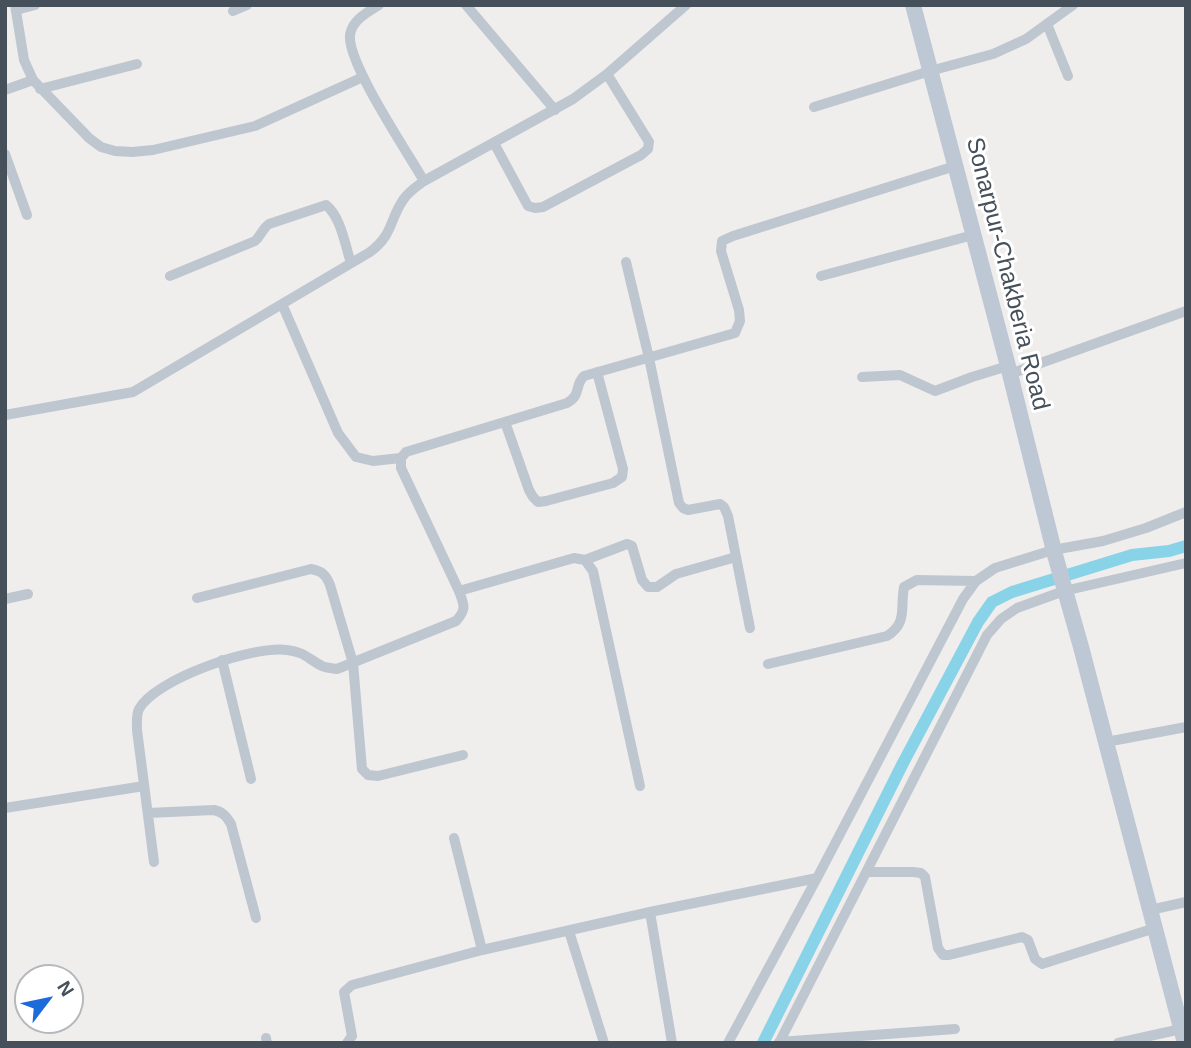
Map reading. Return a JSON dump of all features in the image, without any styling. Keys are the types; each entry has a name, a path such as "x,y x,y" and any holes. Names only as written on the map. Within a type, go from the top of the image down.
{"main road":[{"name":"Sonarpur-Chakberia Road","path":"913,5 1064,589"},
{"path":"1064,589 1183,1036"}],"street":[{"path":"35,5 16,8 24,60 37,84 89,138 101,147 115,151 153,150 255,126 363,77"},
{"path":"233,11 247,5"},
{"path":"379,5 364,14 354,25 350,36 354,54 363,77 424,181"},
{"path":"466,5 555,110"},
{"path":"5,415 133,392 351,263 381,244 403,200 412,189 582,93 686,5"},
{"path":"814,107 993,54 1026,39 1073,5"},
{"path":"1047,24 1068,76"},
{"path":"5,90 137,64"},
{"path":"494,143 528,206 535,208 543,207 641,155 649,149 649,142 607,74"},
{"path":"5,153 27,215"},
{"path":"154,862 137,730 137,711 146,700 189,674 222,660 255,652 285,649 304,653 323,667 337,669 456,621 463,613 464,604 459,591 401,468 401,458 406,452 567,403 575,398 579,381 584,376 735,333 740,321 739,310 721,251 722,241 956,166"},
{"path":"170,276 255,241 269,224 326,205 336,217 351,263"},
{"path":"821,276 973,235"},
{"path":"626,262 679,503 688,510 720,504 724,507 750,628"},
{"path":"282,304 338,433 356,457 373,461 401,458"},
{"path":"862,377 900,375 935,391 972,377 1009,370 1186,311"},
{"path":"505,422 529,490 538,502 613,483 622,477 623,469 597,372"},
{"path":"728,1043 963,599 976,581 995,568 1102,541 1186,512"},
{"path":"459,591 574,558 585,560 627,544 632,546 642,580 648,587 657,587 676,574 736,556"},
{"path":"585,560 593,571 640,786"},
{"path":"955,1029 847,1040 779,1043 987,635 1001,619 1017,608 1064,589 1186,563"},
{"path":"197,598 311,569 320,571 327,576 353,663 362,769 368,775 378,776 463,755"},
{"path":"768,664 887,636 894,632 902,620 904,587 910,582 976,581"},
{"path":"5,599 28,594"},
{"path":"222,660 251,779"},
{"path":"1106,742 1186,727"},
{"path":"5,808 144,786"},
{"path":"148,813 214,810 226,816 231,824 257,918"},
{"path":"454,838 482,950"},
{"path":"867,872 913,872 921,873 925,877 938,948 943,955 949,956 1022,937 1028,940 1035,959 1042,964 1154,928"},
{"path":"347,1043 352,1036 344,992 352,985 482,950 817,878"},
{"path":"1150,910 1186,902"},
{"path":"650,912 672,1043"},
{"path":"569,931 604,1043"},
{"path":"1118,1043 1183,1036"}],"waterway":[{"path":"763,1043 903,763 978,622 992,602 1012,592 1132,555 1169,551 1186,546"}]}
